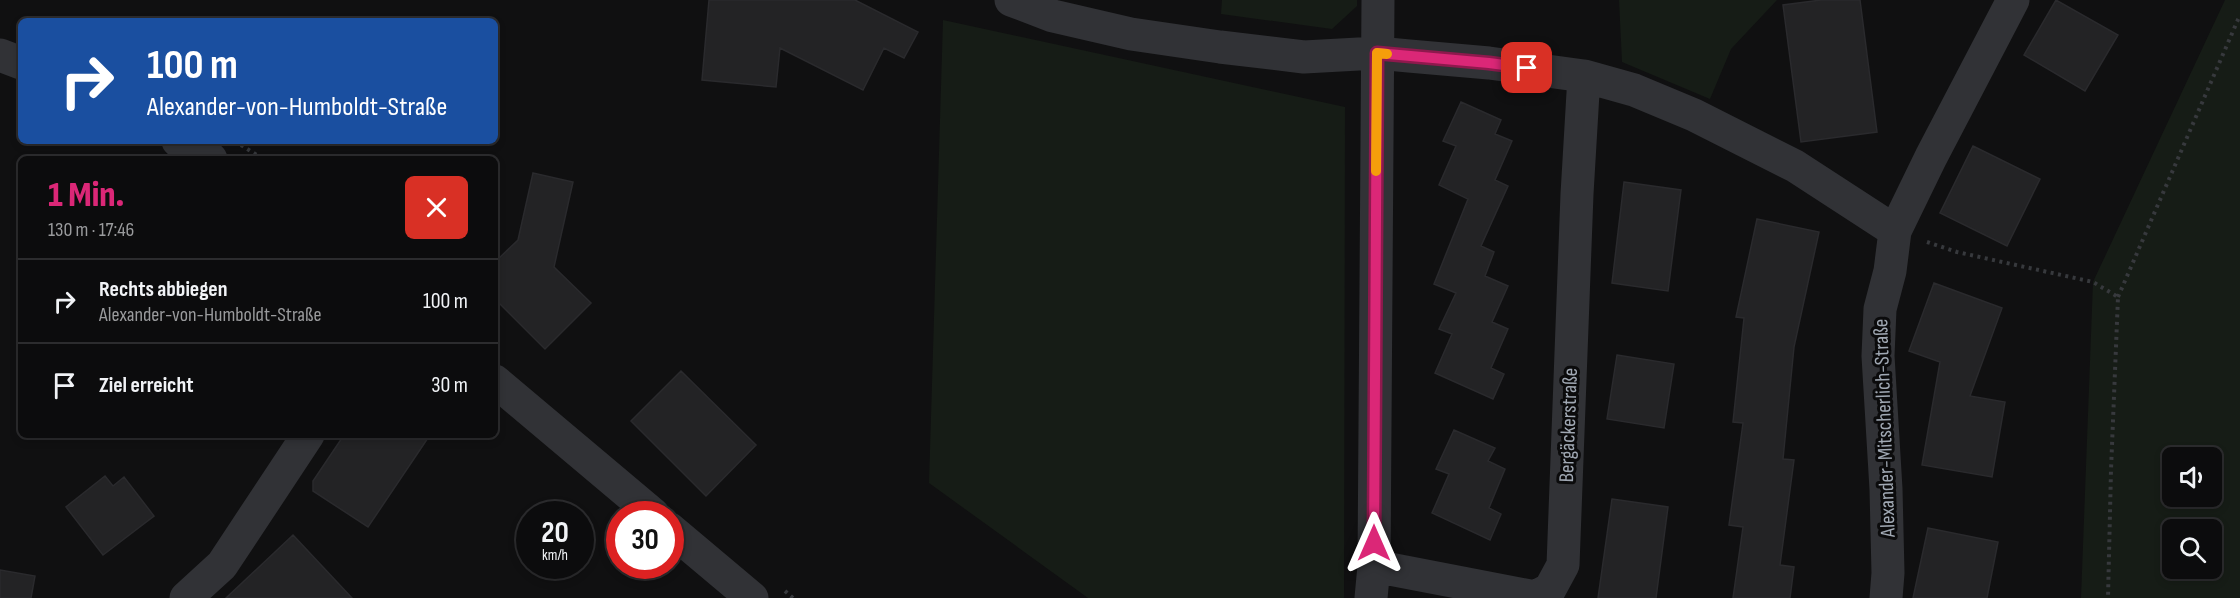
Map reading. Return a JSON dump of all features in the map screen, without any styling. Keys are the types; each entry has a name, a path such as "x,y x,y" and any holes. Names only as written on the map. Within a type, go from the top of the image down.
{"street":[{"path":"1011,0 1053,16 1131,34 1304,57 1377,53 1489,63 1584,76 1634,90 1694,115 1795,166 1895,231"},
{"path":"1371,598 1374,566 1378,0"},
{"name":"Alexander-Mitscherlich-Straße","path":"1886,598 1888,573 1886,489 1878,356 1880,309 1890,271 1895,231 2013,0"},
{"path":"0,55 18,62"},
{"name":"Bergäckerstraße","path":"1374,566 1535,597 1550,589 1563,565 1577,194 1584,76"},
{"path":"184,144 206,156"},
{"path":"498,384 638,501"},
{"path":"186,598 222,565 306,438"},
{"path":"684,541 752,598"}],"path":[{"path":"2108,598 2118,297 2240,15"},
{"path":"240,144 258,156"},
{"path":"1895,231 1957,252 2093,282 2118,297"}],"shaded area":[{"path":"1222,0 1357,0 1357,6 1332,29 1221,14"},
{"path":"1619,0 1777,0 1731,49 1710,99 1622,62"},
{"path":"2225,0 2240,0 2240,598 2081,598 2093,282"},
{"path":"943,20 1345,107 1344,598 1088,598 929,483"}],"building":[{"path":"709,0 855,0 918,32 904,58 884,48 863,90 780,48 776,87 702,80"},
{"path":"1821,0 1860,0 1877,132 1801,142 1783,5"},
{"path":"2056,0 2118,35 2085,91 2024,55"},
{"path":"1461,102 1501,120 1495,134 1512,141 1495,180 1508,186 1481,246 1494,252 1485,276 1508,286 1492,322 1508,329 1491,368 1504,374 1493,399 1435,373 1452,334 1439,329 1456,293 1434,284 1468,199 1439,185 1456,146 1443,141"},
{"path":"1973,146 2040,179 2007,246 1940,213"},
{"path":"533,173 573,182 554,267 591,303 545,349 498,302 498,259 518,240"},
{"path":"1624,182 1681,190 1668,291 1612,283"},
{"path":"1757,219 1819,232 1794,347 1783,459 1794,460 1780,565 1794,567 1790,598 1733,598 1743,527 1729,525 1743,423 1733,422 1744,318 1736,317"},
{"path":"1934,283 2002,308 1970,396 2005,402 1992,477 1922,465 1940,362 1909,351"},
{"path":"1617,355 1674,364 1664,428 1607,419"},
{"path":"681,371 756,445 706,496 631,421"},
{"path":"1454,430 1495,448 1488,461 1505,469 1489,508 1501,514 1490,540 1432,513 1449,474 1436,469"},
{"path":"342,438 428,438 368,527 313,491 313,481"},
{"path":"105,476 113,486 124,477 154,516 103,555 66,507"},
{"path":"1612,499 1668,507 1656,598 1598,598"},
{"path":"1928,528 1998,542 1987,598 1913,598"},
{"path":"293,535 352,598 226,598"},
{"path":"0,570 35,576 31,598 0,598"}],"slow traffic":[{"path":"1376,171 1377,53 1387,54"}],"route":[{"path":"1374,543 1377,53 1527,68"}]}
